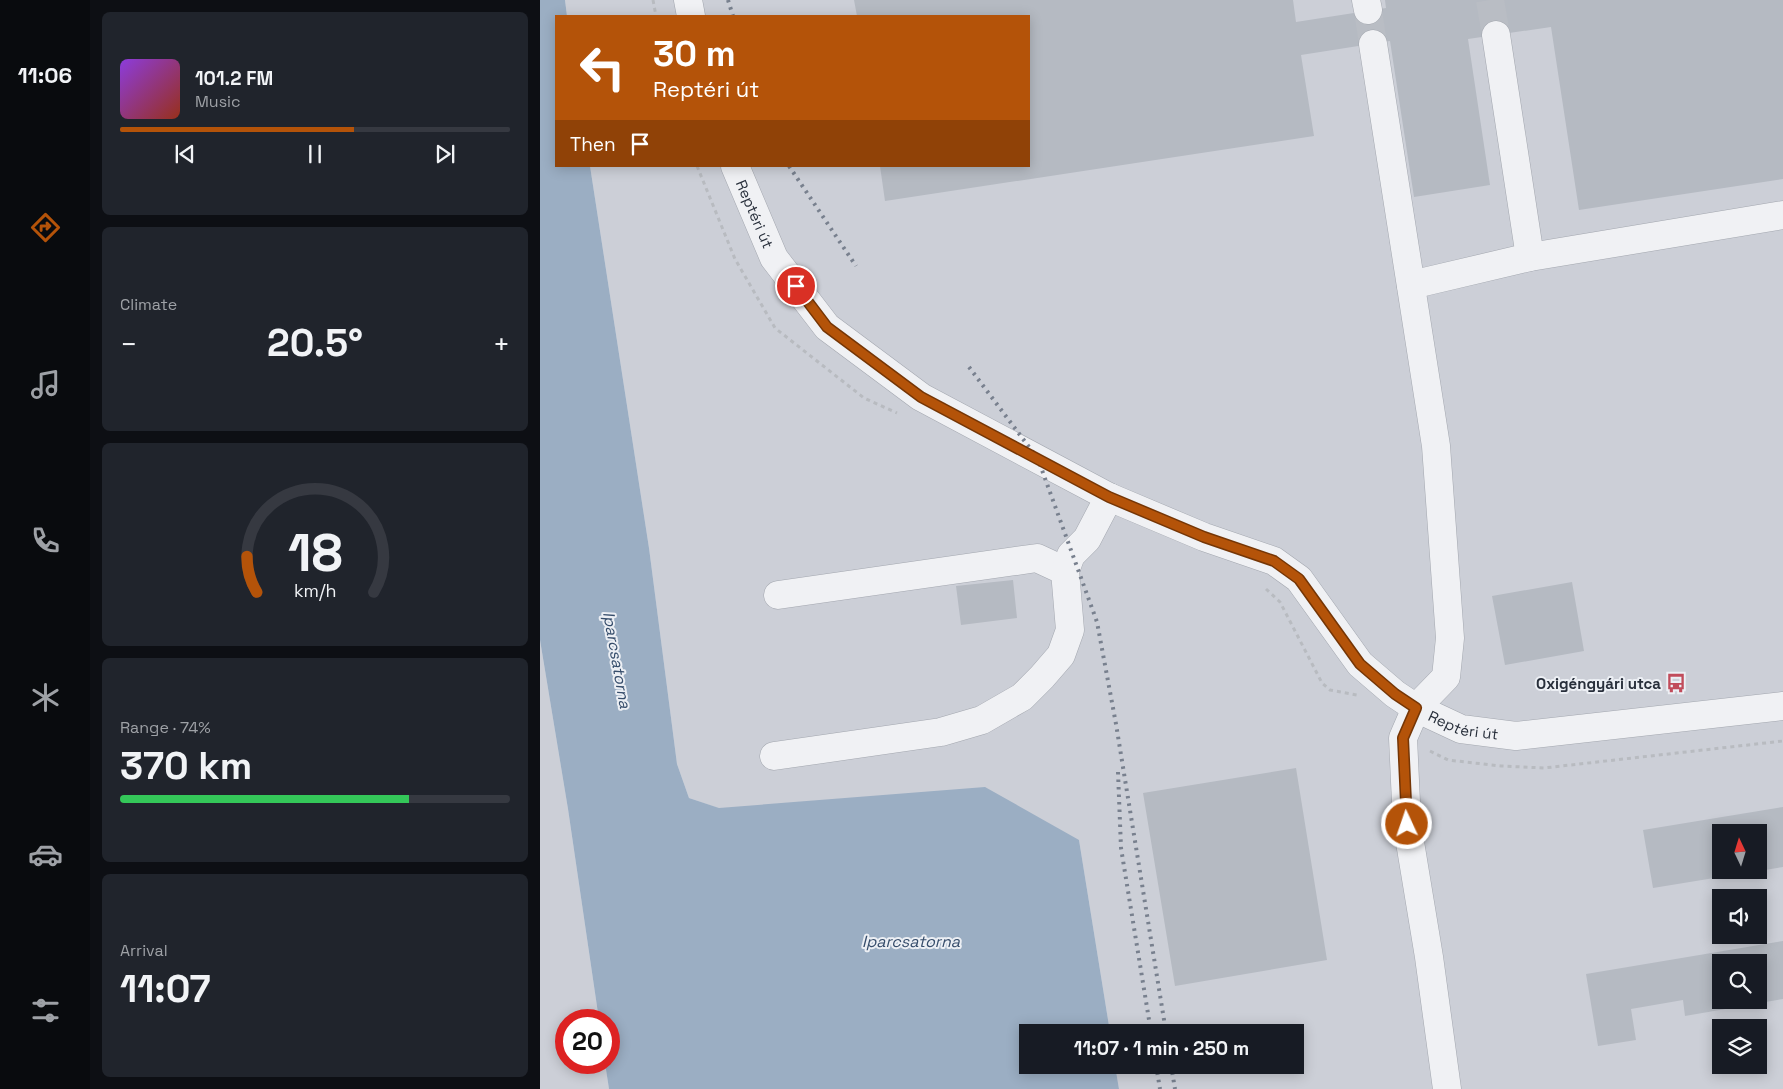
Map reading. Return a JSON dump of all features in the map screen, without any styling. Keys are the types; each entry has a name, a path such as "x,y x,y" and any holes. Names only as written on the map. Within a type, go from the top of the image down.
{"street":[{"path":"688,0 691,15"},
{"path":"1496,35 1530,257"},
{"path":"1373,44 1436,446 1450,638 1446,678 1416,708 1403,738 1407,824 1429,957 1447,1089"},
{"name":"Reptéri út","path":"735,167 774,258 827,327 921,397 1109,497 1204,537 1274,561 1299,579 1360,664 1395,694 1416,708 1461,729 1516,736 1783,706"},
{"path":"1411,285 1530,257 1783,215"},
{"path":"774,756 941,732 982,720 1022,697 1062,654 1070,630 1065,571 1071,555 1087,540 1109,497"},
{"path":"778,595 1037,558 1065,571"}],"path":[{"path":"653,0 656,15"}],"shaded area":[{"path":"565,0 1783,0 1783,1089 1119,1089 1116,1074 1304,1074 1304,1024 1109,1024 1079,840 718,808 689,798 677,764 649,548 590,167 1030,167 1030,15 567,15"},
{"path":"540,640 568,809 597,1009 555,1009 555,1074 607,1074 609,1089 540,1089"}],"water":[{"name":"Iparcsatorna","path":"540,0 565,0 567,15 555,15 555,167 590,167 649,548 677,764 689,798 719,808 985,787 1079,840 1109,1024 1019,1024 1019,1074 1116,1074 1119,1089 609,1089 607,1074 620,1074 620,1009 597,1009 568,809 540,640"}],"building":[{"path":"854,0 1293,0 1296,22 1386,8 1385,0 1783,0 1783,179 1579,210 1551,27 1468,39 1490,185 1414,197 1390,41 1301,55 1314,136 885,201 880,167 1030,167 1030,15 857,15"},
{"path":"1013,580 1017,618 961,625 956,586"},
{"path":"1572,582 1584,651 1505,665 1492,596"},
{"path":"1296,768 1327,960 1175,986 1143,793"},
{"path":"1783,807 1783,867 1768,870 1768,824 1712,824 1712,878 1653,888 1643,830"},
{"path":"1783,941 1783,999 1767,1002 1767,954 1712,954 1712,1009 1725,1009 1685,1016 1683,1000 1631,1009 1636,1040 1598,1046 1586,974"}],"tunnel":[{"path":"1490,0 1496,35"},
{"path":"1368,10 1373,44"}],"railway":[{"path":"728,0 733,15"},
{"path":"790,167 856,266"},
{"path":"969,367 1038,459 1097,622 1116,724 1165,1024"},
{"path":"1118,772 1121,848 1150,1024"},
{"path":"1158,1074 1160,1089"},
{"path":"1172,1074 1175,1089"}],"place":[{"name":"Oxigéngyári utca","path":"1676,683"}],"route":[{"path":"796,286 827,327 921,397 1109,497 1204,537 1274,561 1299,579 1360,664 1395,694 1416,708 1403,738 1407,824"}]}
